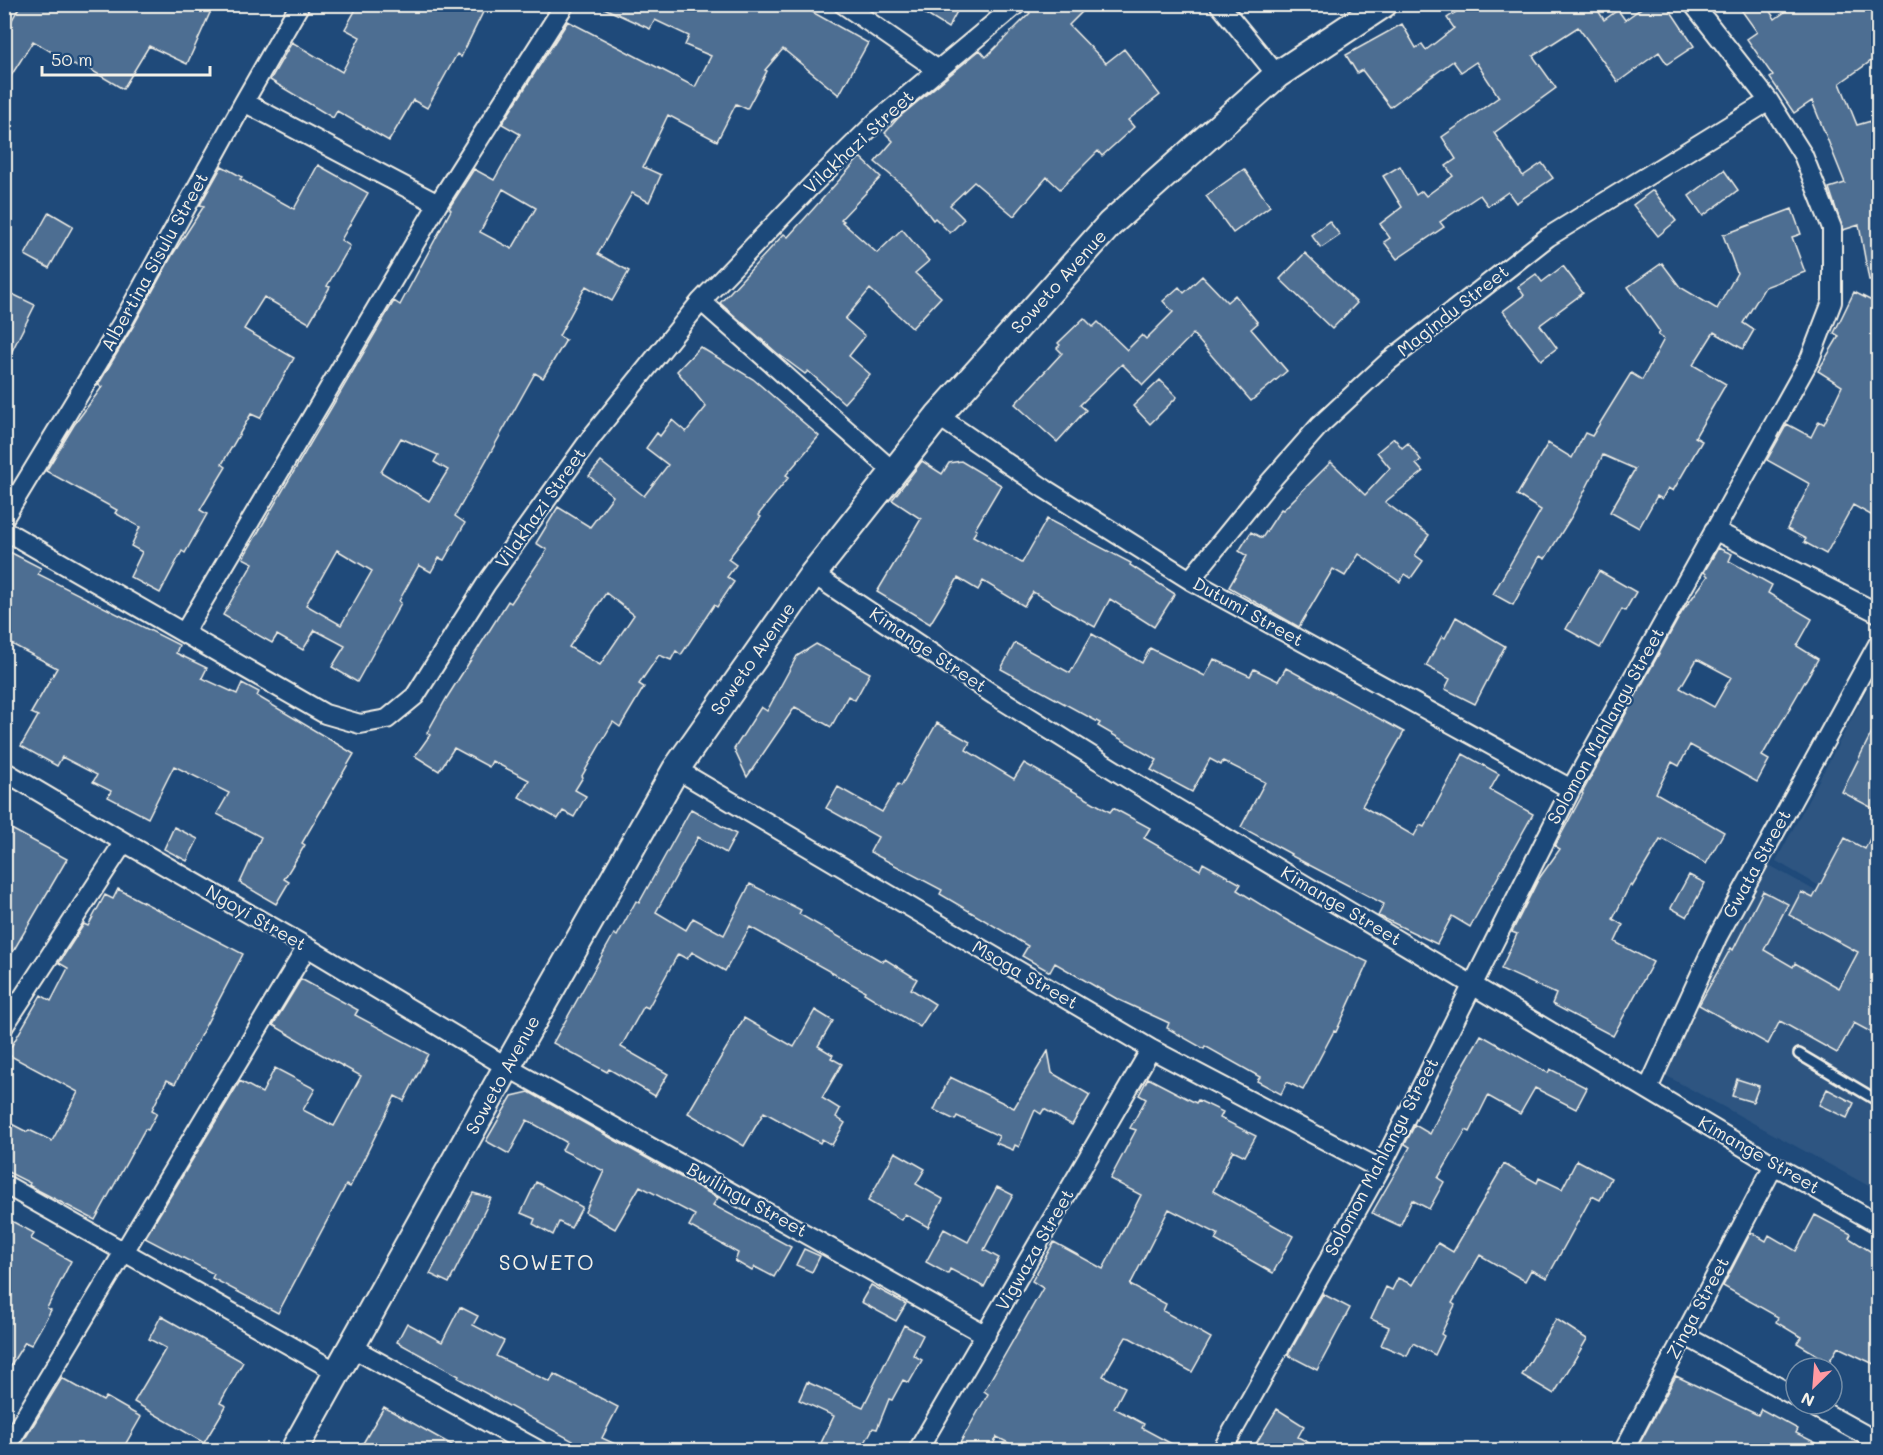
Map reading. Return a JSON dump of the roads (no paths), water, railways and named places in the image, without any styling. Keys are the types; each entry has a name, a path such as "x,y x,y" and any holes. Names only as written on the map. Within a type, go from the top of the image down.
{"street":[{"name":"Albertina Sisulu Street","path":"4,518 124,320 300,4"},
{"path":"184,633 438,204 564,4"},
{"path":"843,4 938,70"},
{"name":"Vilakhazi Street","path":"4,530 325,714 360,724 387,719 415,696 486,584 593,435 701,301 877,121 1017,4"},
{"path":"1219,4 1277,75"},
{"name":"Soweto Avenue","path":"294,1450 676,769 813,574 938,416 1110,224 1277,75 1384,4"},
{"name":"Solomon Mahlangu Street","path":"1222,1450 1380,1169 1571,789 1810,359 1833,302 1832,228 1803,155 1769,101 1693,4"},
{"name":"Magindu Street","path":"1190,580 1268,484 1320,425 1389,361 1548,237 1769,101"},
{"path":"244,102 438,204"},
{"path":"701,301 894,472"},
{"name":"Dutumi Street","path":"938,416 1045,489 1190,580 1571,789"},
{"path":"1714,530 1878,613"},
{"name":"Kimange Street","path":"813,574 994,694 1164,801 1774,1165 1878,1224"},
{"name":"Gwata Street","path":"1648,1089 1717,938 1878,644"},
{"name":"Msoga Street","path":"676,769 1151,1049 1380,1169"},
{"name":"Ngoyi Street","path":"4,771 307,947 507,1067"},
{"path":"4,1026 124,842"},
{"path":"5,1450 307,947"},
{"name":"Vigwaza Street","path":"918,1450 1151,1049"},
{"name":"Bwilingu Street","path":"507,1067 986,1335"},
{"name":"Zinga Street","path":"1624,1450 1774,1165"},
{"path":"4,1184 337,1372"},
{"path":"1684,1335 1784,1390"},
{"path":"351,1347 538,1450"},
{"path":"1831,1416 1878,1442"}],"lane":[{"path":"1799,1054 1878,1101"}],"district":[{"name":"SOWETO","path":"547,1263"}]}
